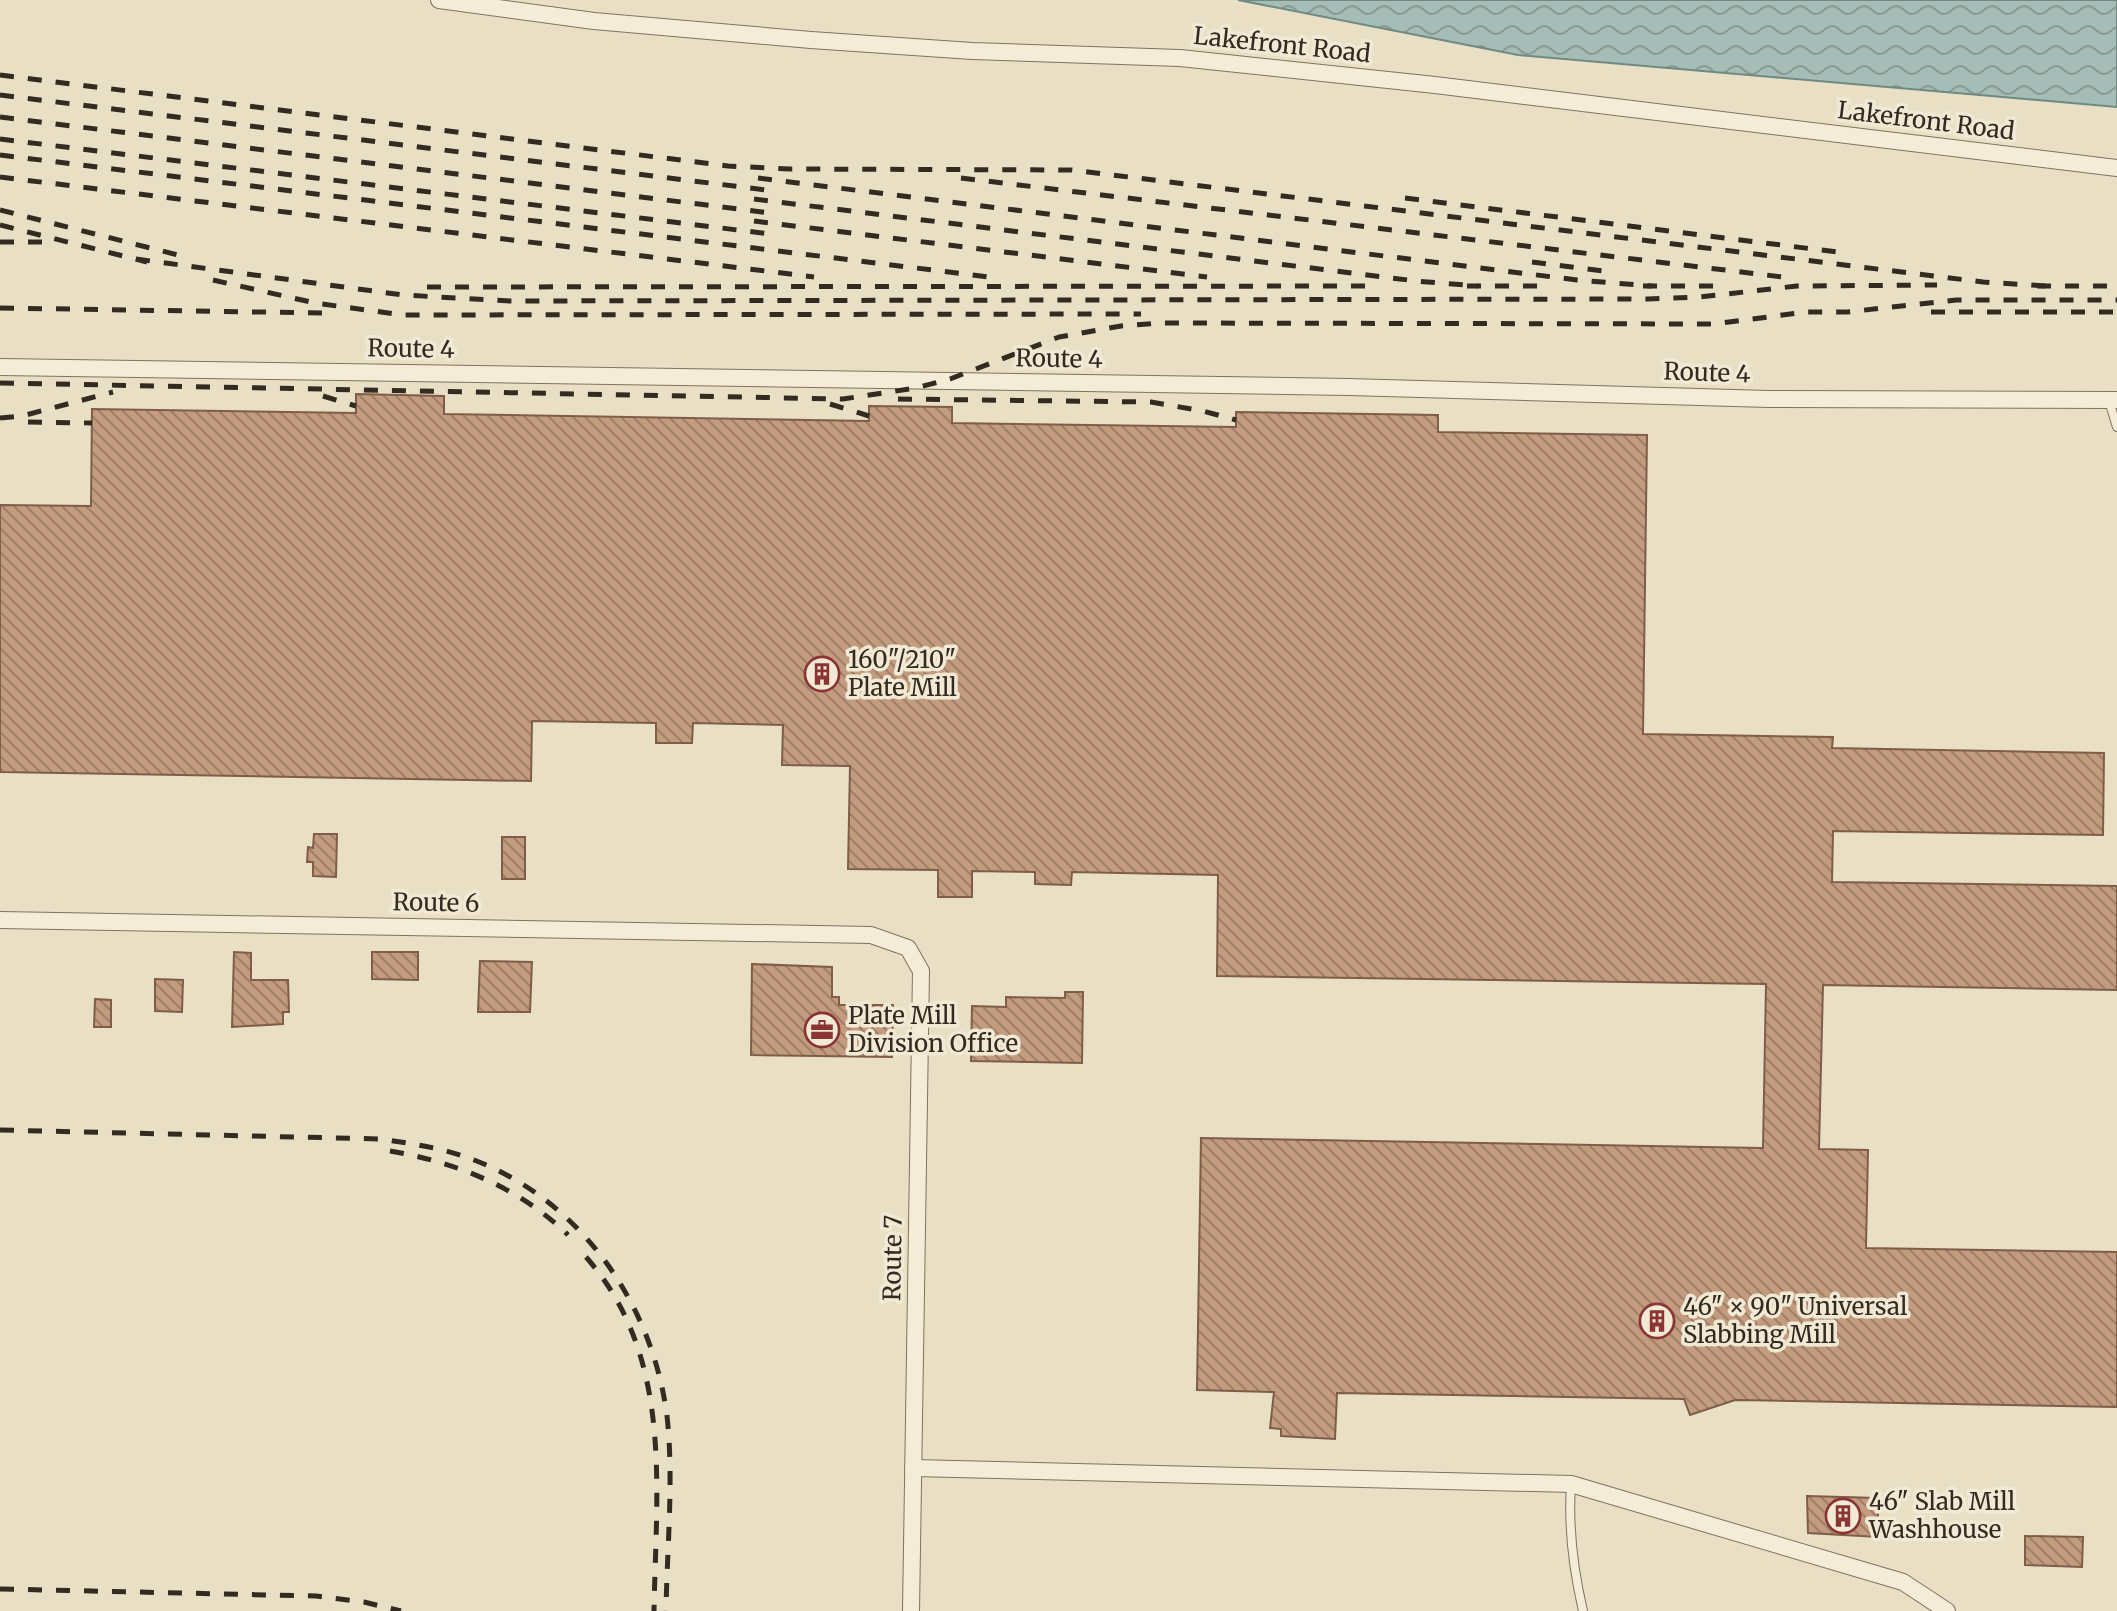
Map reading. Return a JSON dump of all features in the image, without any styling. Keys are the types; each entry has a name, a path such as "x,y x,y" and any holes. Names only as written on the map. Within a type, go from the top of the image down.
{"street":[{"name":"Lakefront Road","path":"439,0 609,23 811,40 972,51 1180,58 1435,85 2117,168"},
{"name":"Route 4","path":"0,367 1334,387 1769,399 2113,400"},
{"name":"Route 6","path":"0,920 871,935"},
{"name":"Route 7","path":"871,935 908,948 921,971 911,1611"},
{"path":"913,1468 1571,1484 1903,1582 1947,1611"}],"lane":[{"path":"2113,400 2117,427"},
{"path":"1571,1484 1568,1520 1574,1572 1583,1611"}],"water":[{"path":"1238,0 2117,0 2117,107 1518,55"}],"building":[{"name":"160\"/210\" Plate Mill","path":"356,394 444,396 444,414 869,421 869,406 952,407 952,423 1236,427 1236,412 1438,415 1438,432 1647,435 1643,734 1833,737 1832,748 2104,753 2103,835 1833,831 1832,882 2117,886 2117,990 1823,985 1819,1149 1868,1150 1866,1248 2117,1252 2117,1407 1735,1400 1690,1415 1684,1399 1337,1393 1335,1439 1281,1436 1281,1429 1270,1428 1274,1392 1197,1390 1201,1138 1763,1148 1766,984 1217,976 1218,875 1072,872 1071,885 1035,884 1035,872 972,871 972,897 938,897 938,870 848,869 850,766 782,765 783,725 693,723 692,743 656,743 656,723 532,721 531,781 0,772 0,505 91,506 92,409 356,413"},
{"path":"314,834 337,834 336,877 313,876 313,862 307,862 308,847 313,848"},
{"path":"502,837 525,837 525,879 502,879"},
{"path":"234,952 251,953 251,980 288,980 289,1012 283,1012 283,1024 232,1027"},
{"path":"372,952 418,952 418,980 372,979"},
{"path":"480,961 532,962 530,1012 478,1012"},
{"name":"Plate Mill Division Office","path":"752,964 832,967 832,997 839,997 839,1005 893,1005 892,1057 751,1055"},
{"path":"155,979 183,980 182,1012 155,1011"},
{"path":"1065,992 1083,992 1082,1063 971,1061 972,1006 1006,1007 1006,997 1065,998"},
{"path":"95,999 111,1000 111,1027 94,1027"},
{"name":"46\" Slab Mill Washhouse","path":"1807,1496 1878,1498 1878,1537 1808,1533"},
{"path":"2025,1536 2083,1537 2082,1567 2025,1565"}],"railway":[{"path":"0,75 728,166 1072,170 1983,282 2046,286"},
{"path":"0,95 774,191"},
{"path":"0,117 770,213"},
{"path":"0,139 770,234"},
{"path":"0,155 989,277"},
{"path":"0,177 814,277"},
{"path":"758,178 1577,280 1652,286"},
{"path":"961,178 1791,278"},
{"path":"1405,198 1845,253"},
{"path":"754,199 1416,281 1478,286"},
{"path":"0,210 182,256"},
{"path":"754,221 1207,277"},
{"path":"0,225 147,262"},
{"path":"0,242 44,242"},
{"path":"136,259 403,295 510,301 1648,299 1700,297 1797,286 1937,285"},
{"path":"1532,262 1604,271"},
{"path":"213,280 315,303 403,315 1141,314"},
{"path":"427,287 1379,286"},
{"path":"1467,286 1551,286"},
{"path":"1643,286 1719,286"},
{"path":"2037,286 2117,286"},
{"path":"0,383 843,399 916,388 950,379 1059,337 1121,326 1161,323 1714,324 1806,312 1847,312 1956,300 2117,300"},
{"path":"0,308 324,313"},
{"path":"1931,312 2117,312"},
{"path":"0,418 22,416 113,392"},
{"path":"323,396 356,406"},
{"path":"898,399 1151,402 1236,420"},
{"path":"830,404 869,416"},
{"path":"28,422 92,423"},
{"path":"0,1130 380,1139 463,1156 504,1173 540,1196 573,1224 602,1257 626,1293 645,1332 659,1373 667,1416 670,1464 666,1611"},
{"path":"390,1151 439,1162 486,1180 529,1204 568,1235"},
{"path":"586,1257 614,1296 634,1337 647,1381 657,1471 654,1611"},
{"path":"0,1589 316,1596 364,1602 401,1611"}],"place":[{"name":"160\"/210\" Plate Mill","path":"822,674"},
{"name":"Plate Mill Division Office","path":"822,1030"},
{"name":"46\" × 90\" Universal Slabbing Mill","path":"1657,1321"},
{"name":"46\" Slab Mill Washhouse","path":"1843,1516"}]}
